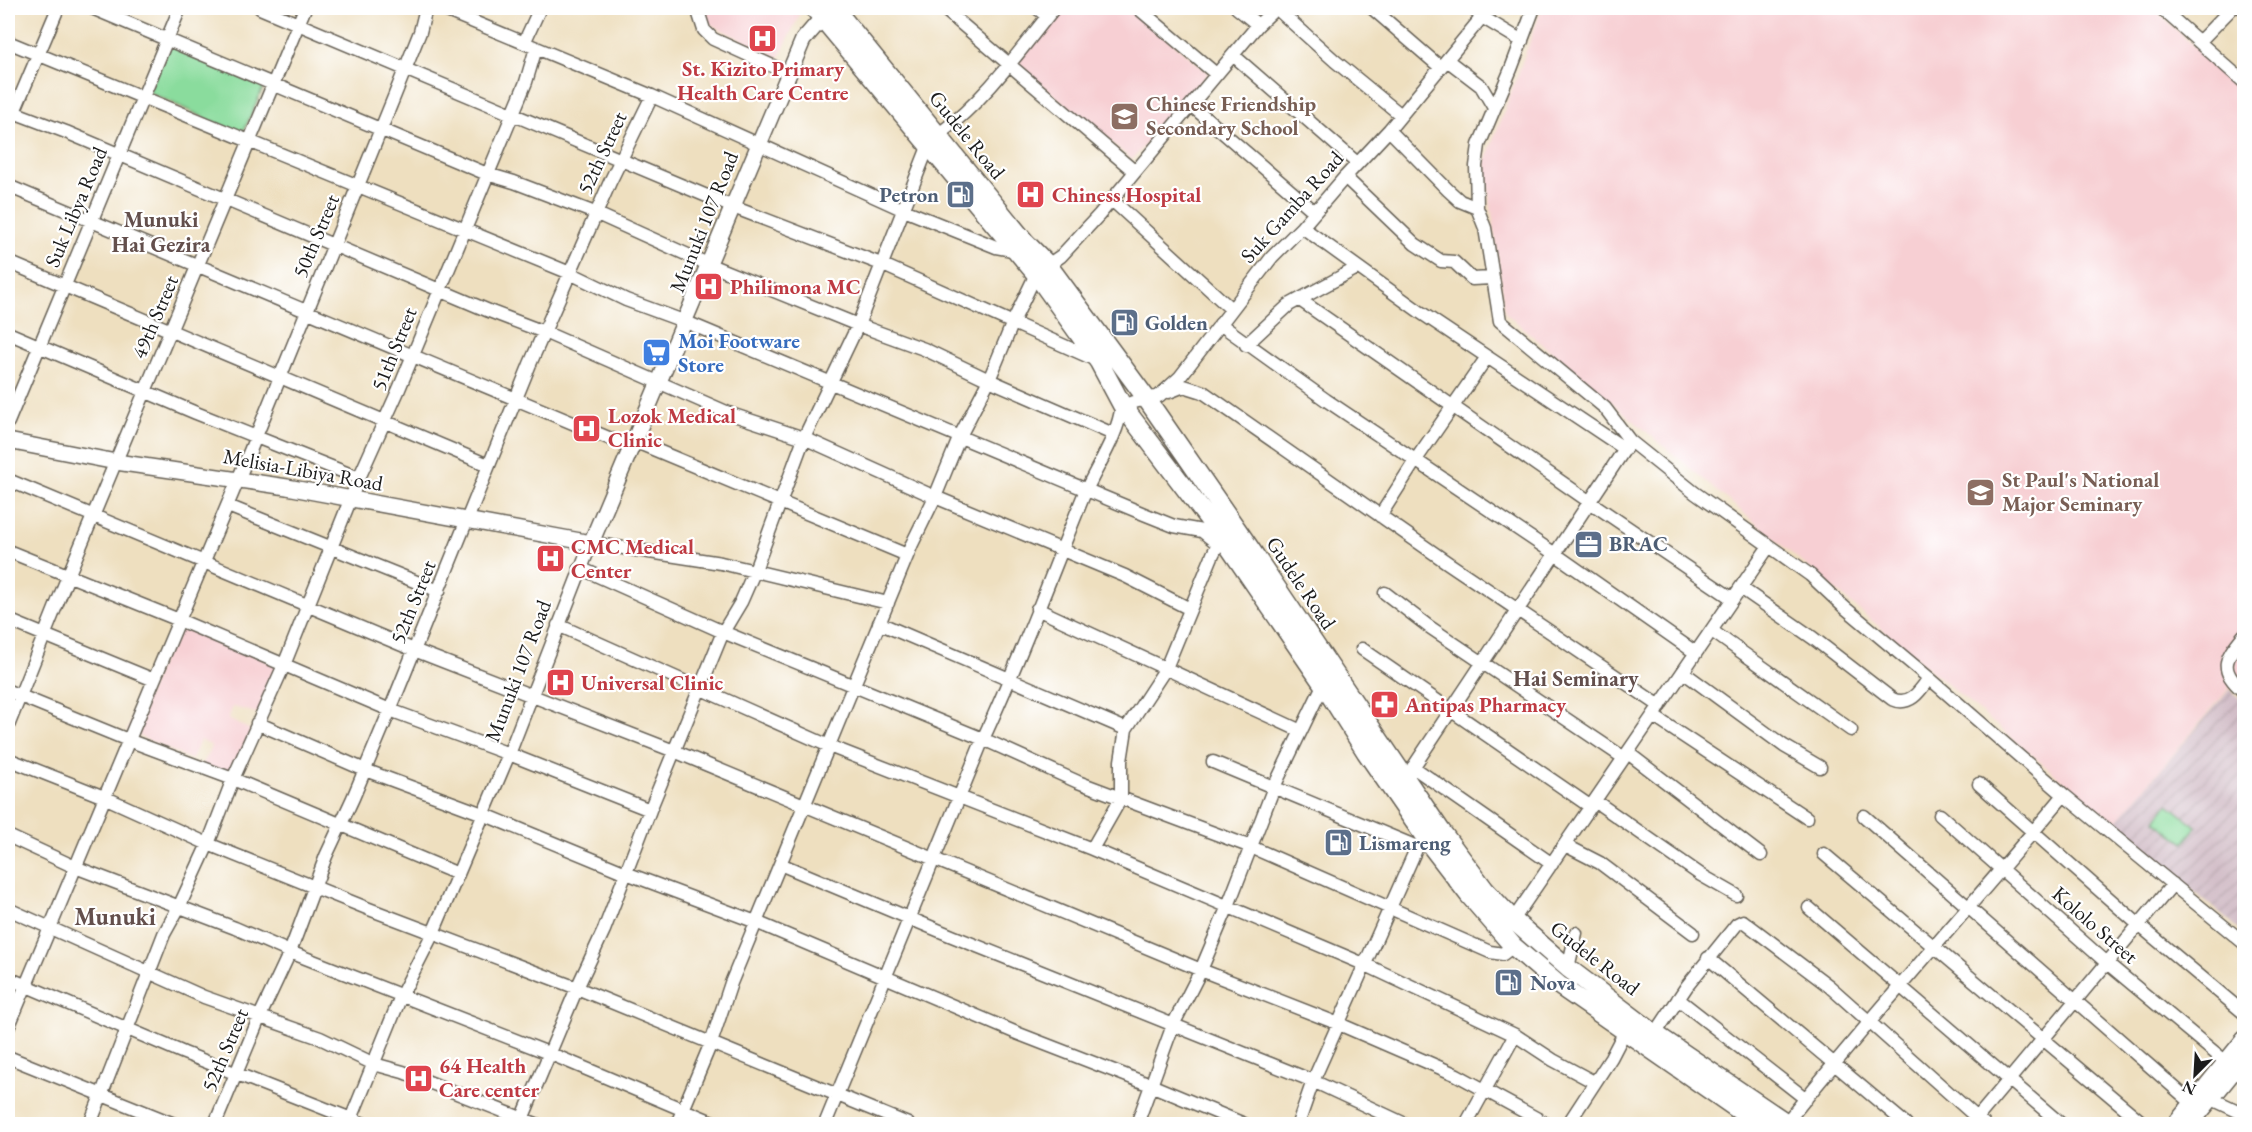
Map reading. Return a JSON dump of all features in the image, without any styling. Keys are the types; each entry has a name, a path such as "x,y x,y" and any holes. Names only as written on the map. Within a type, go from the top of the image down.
{"highway":[{"name":"Gudele Road","path":"826,10 933,141 1018,252 1042,270 1153,397 1328,676 1366,752 1423,845 1513,946 1560,986 1619,1020 1759,1125"},
{"name":"Gudele Road","path":"933,141 1025,242 1099,362 1122,405 1221,543 1410,773 1461,859 1485,890 1513,920 1568,968 1619,1020 1655,1034 1787,1124"}],"main road":[{"name":"Munuki 107 Road","path":"591,543 710,265 788,73 803,40 826,10"},
{"name":"Melisia-Libiya Road","path":"8,441 116,462 239,479 591,543"},
{"path":"2175,1125 2244,1039"},
{"path":"2191,1125 2244,1059"}],"street":[{"path":"8,126 11,112 58,8"},
{"path":"92,8 487,174 595,213 710,265 924,349 1113,434"},
{"name":"Suk Libya Road","path":"8,422 12,399 39,346 180,8"},
{"path":"260,8 733,207 881,264 1099,362"},
{"name":"49th Street","path":"8,726 68,576 305,8"},
{"name":"50th Street","path":"8,1028 228,506 406,68 426,8"},
{"path":"440,8 652,96 904,210 996,247 1018,252"},
{"path":"524,43 540,8"},
{"path":"697,8 704,30 713,39 788,73"},
{"path":"943,8 1134,171"},
{"path":"1138,8 1216,74"},
{"path":"1237,8 1258,25"},
{"path":"677,1125 711,1043 731,983 907,555 935,497 960,436 989,380 1012,322 1042,270 1061,256 1112,200 1216,74 1258,25 1276,8 1335,61 1401,115"},
{"path":"1372,8 1443,63 1481,86 1494,108"},
{"path":"1534,8 1477,154 1477,207 1485,228 1500,321 1605,408 1628,445"},
{"path":"2162,8 2244,82"},
{"path":"2199,42 2232,8"},
{"path":"521,1122 604,930 723,632 741,602 755,570 804,438 858,325 933,141 978,100 1009,65 1046,10"},
{"name":"Suk Gamba Road","path":"1122,405 1153,397 1180,377 1272,257 1389,130 1443,63 1477,12 1522,41"},
{"path":"8,42 570,273 626,300 686,322 1086,490 1174,526 1202,531 1221,543 1166,668 1126,729 1121,761 1121,798 1092,849"},
{"name":"51th Street","path":"90,1125 164,934 208,844 233,779 284,665 359,478 385,422 513,114 536,48"},
{"path":"1233,56 1358,163"},
{"name":"52th Street","path":"215,1125 260,1016 290,952 326,856 390,710 515,399 595,213 652,96"},
{"path":"1191,105 1315,212"},
{"path":"11,112 119,154 333,246 544,332 730,414 804,438 935,497 1125,576 1190,609"},
{"path":"1389,130 1460,201 1477,207"},
{"path":"1345,177 1415,244 1441,261 1454,262 1472,279 1492,278"},
{"path":"8,186 515,399 907,555"},
{"path":"1112,200 1231,309"},
{"path":"1302,227 1357,268 1487,357 1628,445 1810,575 1866,626 2064,795 2244,944"},
{"path":"8,262 488,465"},
{"path":"1246,345 1289,305 1357,268"},
{"path":"1300,300 1590,502 1813,638 1892,699 1899,702 1909,701 1921,690 1929,678"},
{"path":"1220,324 1246,345 1555,554 1696,653"},
{"path":"8,333 359,478"},
{"path":"1380,516 1487,357"},
{"path":"1153,397 1184,386 1203,392 1518,610 1807,818"},
{"path":"825,1125 983,739 1011,680 1037,609 1086,490 1113,434 1122,405"},
{"path":"1552,864 1410,773 1628,445"},
{"path":"8,480 414,650 674,751 1201,970 1339,1024 1457,1075 1547,1125"},
{"path":"228,506 439,591"},
{"path":"591,543 676,555 755,570 888,603"},
{"name":"Munuki 107 Road","path":"350,1122 401,996 433,933 508,754 591,543"},
{"path":"1513,920 1769,546"},
{"path":"8,551 179,620 390,710 650,810"},
{"path":"580,568 723,632 983,739 1078,782 1251,847 1496,954 1503,954 1513,946"},
{"path":"1385,593 1483,663 1626,755 1761,855"},
{"path":"1037,609 1301,731"},
{"path":"8,620 154,680"},
{"path":"879,623 1126,729"},
{"path":"558,625 828,746 1092,849 1366,965 1515,1035 1553,1060 1594,1082"},
{"path":"1712,631 1851,730"},
{"path":"2244,635 2231,653 2226,671 2244,693"},
{"path":"1362,649 1451,711 1701,875 1736,895"},
{"path":"1683,672 1784,746 1820,767"},
{"path":"1137,1125 1153,1086 1173,1025 1201,970 1274,786 1328,676"},
{"path":"8,691 233,779 458,874"},
{"path":"257,723 365,770 756,922 885,978 1244,1125"},
{"path":"8,759 105,797 208,844 577,988 908,1125"},
{"path":"1213,762 1423,845 1390,908 1313,1081 1298,1125"},
{"path":"1979,784 2032,833 2244,1013"},
{"path":"1787,1124 1899,985 1934,948 2064,795"},
{"name":"Kololo Street","path":"1940,815 2107,963 2226,1062"},
{"path":"1864,816 1970,906 2192,1103"},
{"path":"8,836 75,867 551,1054 717,1125"},
{"path":"1565,845 1600,863 1693,933"},
{"path":"1824,854 2144,1125"},
{"path":"780,864 1313,1081 1404,1125"},
{"path":"1655,1034 1708,958 1737,924 1745,922 1829,986 1977,1122 2009,1080 2173,884"},
{"path":"8,909 204,997 321,1038 374,1064 403,1072 521,1122 536,1125"},
{"path":"1809,909 2061,1125"},
{"path":"1568,968 1576,933"},
{"path":"1708,958 1906,1125"},
{"path":"8,978 350,1122 364,1125"},
{"path":"1678,999 1806,1099"},
{"path":"1568,1125 1611,1058 1619,1020"},
{"path":"1466,1125 1515,1035"},
{"path":"8,1057 174,1125"},
{"path":"2212,1099 2244,1114"}],"shaded area":[{"name":"St. Kizito Primary Health Care Centre","path":"704,8 803,8 779,58 699,19"},
{"name":"Chinese Friendship Secondary School","path":"1060,8 1132,8 1209,73 1132,160 1014,62"},
{"name":"St Paul's National Major Seminary","path":"1542,8 2153,8 2244,92 2244,671 2114,824 1505,313 1485,162"},
{"path":"177,620 281,667 260,714 233,707 228,719 253,731 229,778 202,766 212,746 200,740 192,760 127,731 142,693 147,697"},
{"path":"2230,689 2244,702 2244,934 2114,824"}],"green space":[{"path":"170,43 264,86 242,135 148,92"},
{"path":"2168,804 2197,827 2184,843 2155,821"}],"place":[{"name":"St. Kizito Primary Health Care Centre","path":"763,38"},
{"name":"Chinese Friendship Secondary School","path":"1125,116"},
{"name":"Petron","path":"960,195"},
{"name":"Chiness Hospital","path":"1031,195"},
{"name":"Philimona MC","path":"709,287"},
{"name":"Golden","path":"1124,323"},
{"name":"Moi Footware Store","path":"657,353"},
{"name":"Lozok Medical Clinic","path":"587,428"},
{"name":"St Paul's National Major Seminary","path":"1981,492"},
{"name":"BRAC","path":"1588,544"},
{"name":"CMC Medical Center","path":"550,559"},
{"name":"Universal Clinic","path":"560,683"},
{"name":"Antipas Pharmacy","path":"1384,705"},
{"name":"Lismareng","path":"1338,843"},
{"name":"Nova","path":"1509,983"},
{"name":"64 Health Care center","path":"418,1078"}],"district":[{"name":"Munuki Hai Gezira","path":"161,232"},
{"name":"Hai Seminary","path":"1576,678"},
{"name":"Munuki","path":"115,917"}]}
